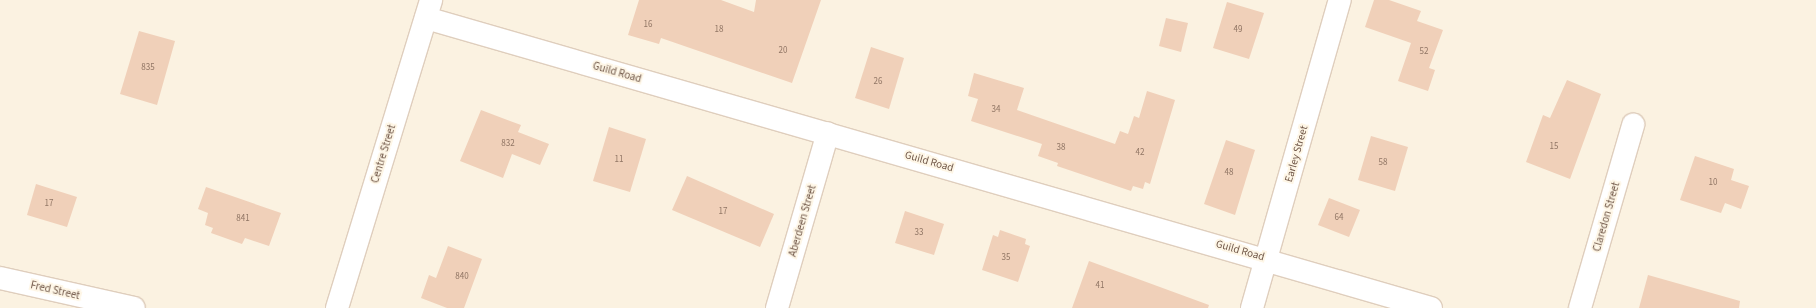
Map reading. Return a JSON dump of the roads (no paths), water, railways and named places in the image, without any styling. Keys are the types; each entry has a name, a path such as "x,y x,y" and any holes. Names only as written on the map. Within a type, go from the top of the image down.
{"street":[{"name":"Earley Street","path":"1252,308 1340,0"},
{"name":"Guild Road","path":"428,9 828,133 1267,259 1431,308"},
{"name":"Centre Street","path":"337,308 428,9"},
{"name":"Claredon Street","path":"1580,308 1633,125"},
{"name":"Aberdeen Street","path":"777,308 828,133"},
{"name":"Fred Street","path":"0,278 134,308"}]}
